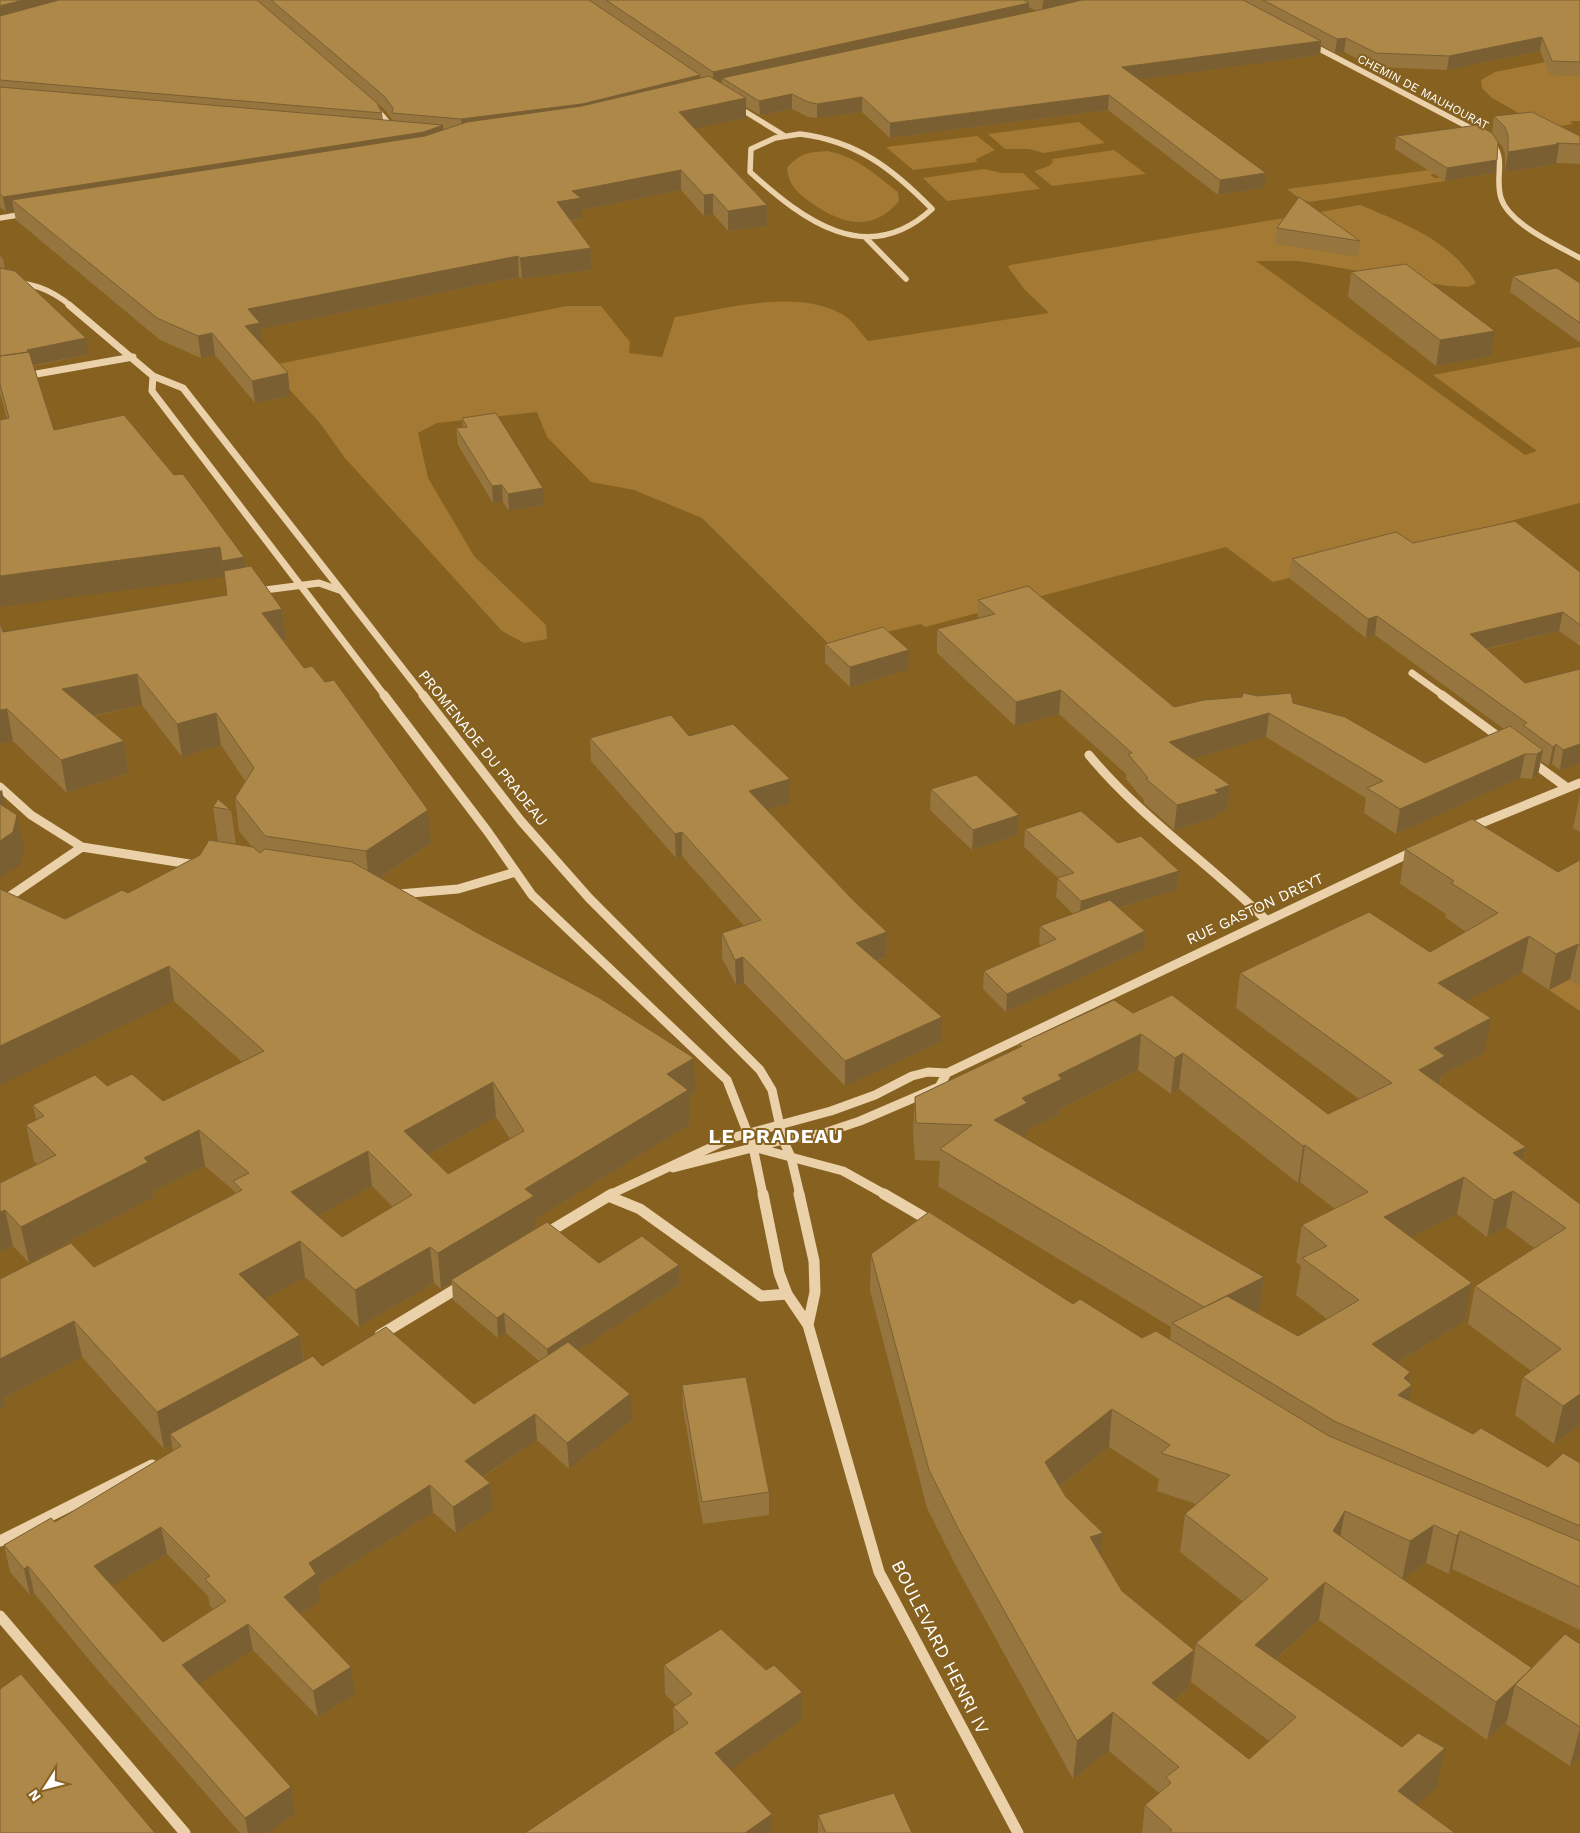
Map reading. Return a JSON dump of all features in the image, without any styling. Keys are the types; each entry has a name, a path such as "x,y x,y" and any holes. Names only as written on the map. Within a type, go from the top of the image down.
{"street":[{"name":"CHEMIN DE MAUHOURAT","path":"1303,40 1458,120 1492,141 1498,146 1500,155 1499,196 1505,209 1534,231 1580,258"},
{"path":"726,100 786,136"},
{"path":"367,101 388,120 390,125 386,132"},
{"path":"809,134 858,147 899,175 932,209 918,223 899,231 866,238 837,232 783,202 750,172 751,149 764,140 809,134"},
{"path":"0,218 28,214"},
{"path":"866,238 906,279"},
{"name":"PROMENADE DU PRADEAU","path":"0,279 36,285 54,292 133,357 153,376 183,388 339,590 527,828 589,898 760,1070 772,1090 783,1140"},
{"path":"19,377 133,357"},
{"path":"153,376 152,391 297,584 488,832 532,895 727,1080 753,1147 843,1171 942,1228"},
{"path":"244,593 319,582 339,590"},
{"path":"1412,673 1513,748"},
{"path":"1089,755 1106,779 1153,822 1248,901 1266,920"},
{"path":"1528,759 1566,787"},
{"path":"1459,832 1580,782"},
{"path":"0,787 31,815 82,847 207,866"},
{"path":"0,903 82,847"},
{"name":"RUE GASTON DREYT","path":"666,1170 692,1154 747,1132 840,1108 875,1095 912,1076 928,1072 947,1073 1266,920 1424,847"},
{"path":"389,894 433,894 473,888 516,872"},
{"name":"RUE GASTON DREYT","path":"666,1170 753,1147 824,1133 907,1103 939,1087 947,1073"},
{"name":"BOULEVARD HENRI IV","path":"783,1140 791,1157 816,1272 815,1292 808,1325"},
{"name":"BOULEVARD HENRI IV","path":"753,1147 779,1274 787,1294 808,1325 879,1572 1018,1833"},
{"path":"540,1237 608,1196 666,1170"},
{"path":"608,1196 640,1209 761,1296 787,1294"},
{"path":"370,1341 472,1278"},
{"path":"0,1541 165,1457"},
{"path":"0,1616 185,1833"}],"shaded area":[{"path":"1555,60 1580,60 1580,121 1570,121 1573,124 1545,128 1492,98 1482,88 1481,80 1495,72"},
{"path":"1079,122 1105,143 1044,153 1029,149 1005,149 988,134"},
{"path":"977,136 995,150 976,159 977,162 913,170 886,147"},
{"path":"1114,150 1146,174 1052,186 1034,171 1049,166 1053,162 1052,159"},
{"path":"828,151 839,154 865,167 898,192 899,201 879,218 858,222 836,217 813,204 792,185 787,168 800,156"},
{"path":"984,169 1002,173 1023,173 1040,189 947,201 923,178"},
{"path":"1429,170 1434,174 1430,175 1445,181 1310,202 1300,199 1287,189"},
{"path":"1360,205 1425,235 1440,245 1466,268 1476,283 1468,287 1448,286 1299,261 1256,261 1525,455 1537,451 1433,375 1580,347 1580,503 1273,582 1226,547 925,627 921,624 830,645 702,518 634,490 591,482 547,437 537,412 437,423 418,433 428,478 474,556 546,625 547,639 524,643 502,631 345,458 320,423 268,366 567,306 601,306 630,342 629,353 662,357 675,317 738,306 784,301 827,307 848,318 868,341 1049,313 1024,289 1008,267 1010,265"},
{"path":"1570,979 1580,986 1580,1011 1549,990"}],"building":[{"path":"0,0 23,0 0,6"},
{"path":"59,0 257,0 377,103 382,113 0,80 0,16"},
{"path":"271,0 589,0 700,75 582,104 461,119 392,113 393,108 384,96"},
{"path":"606,0 1024,0 1029,3 713,72"},
{"path":"1082,0 1243,0 1321,41 1122,67 1266,173 1220,180 1109,95 890,123 862,97 817,104 792,94 759,101 722,78 1044,9"},
{"path":"1263,0 1580,0 1580,62 1552,61 1542,37 1449,56 1376,53 1346,38 1337,39"},
{"path":"709,76 746,98 679,112 767,205 728,211 713,194 704,195 681,170 572,191 581,198 557,202 591,248 520,258 518,256 248,309 260,323 245,326 288,373 252,381 212,333 198,336 157,318 12,200 425,136 467,122 582,106"},
{"path":"0,87 443,125 424,132 3,197 0,194"},
{"path":"1532,112 1580,136 1580,144 1556,143 1559,144 1508,152 1508,135 1505,127 1494,116"},
{"path":"1478,125 1492,133 1498,142 1497,160 1447,168 1396,136"},
{"path":"1299,197 1360,241 1277,228"},
{"path":"1406,264 1495,331 1440,340 1351,272"},
{"path":"0,268 15,271 86,338 27,350 28,352 0,356"},
{"path":"1557,268 1580,283 1580,323 1513,276"},
{"path":"29,352 54,430 124,415 174,475 183,474 244,557 222,561 220,547 0,576 0,420 9,418 0,384 0,356"},
{"path":"496,413 543,488 508,494 502,485 492,486 456,428 467,427 462,418"},
{"path":"1515,521 1580,572 1580,625 1563,612 1470,634 1525,683 1580,669 1580,744 1563,750 1556,744 1553,747 1523,725 1527,723 1377,616 1368,619 1292,559 1396,532 1413,543"},
{"path":"251,566 282,609 262,613 304,668 312,666 325,682 334,680 428,810 366,851 265,836 235,798 254,768 216,713 177,724 137,674 62,689 124,741 61,760 7,709 0,710 0,622 3,632 227,595 224,571"},
{"path":"1028,586 1174,707 1204,700 1242,697 1243,693 1258,696 1291,693 1293,703 1345,717 1425,763 1510,726 1543,750 1537,754 1525,754 1400,809 1367,788 1383,781 1269,713 1169,742 1230,785 1215,790 1219,793 1177,805 1146,779 1148,778 1128,754 1132,753 1061,690 1016,702 937,629 995,614 978,600"},
{"path":"883,627 909,650 850,667 825,644"},
{"path":"671,715 689,736 733,724 790,779 749,791 855,902 887,932 856,943 942,1017 845,1061 743,957 735,960 722,933 761,920 682,832 675,834 590,738"},
{"path":"976,775 1019,815 973,830 931,789"},
{"path":"218,799 231,810 213,807"},
{"path":"0,804 17,815 13,832 0,841"},
{"path":"1081,811 1118,843 1141,836 1179,871 1081,901 1057,878 1074,873 1025,829"},
{"path":"1472,819 1558,872 1580,860 1580,946 1578,944 1556,954 1529,936 1438,983 1491,1018 1434,1048 1445,1056 1419,1070 1526,1147 1513,1153 1580,1204 1580,1394 1563,1406 1523,1377 1561,1349 1475,1286 1566,1228 1513,1191 1494,1200 1464,1177 1384,1217 1472,1283 1372,1344 1410,1372 1404,1378 1412,1385 1398,1395 1473,1434 1481,1428 1548,1467 1563,1453 1580,1463 1580,1526 1336,1422 1172,1323 1227,1296 1298,1336 1359,1300 1302,1258 1327,1246 1302,1225 1368,1192 1305,1145 1303,1146 1183,1053 1175,1058 1141,1034 1058,1075 1062,1079 1022,1098 1027,1103 994,1120 1264,1277 1204,1307 940,1149 972,1125 916,1123 915,1097 1022,1046 1019,1044 1114,1000 1133,1013 1172,995 1328,1114 1392,1083 1240,973 1369,912 1430,952 1498,913 1451,883 1454,881 1405,849"},
{"path":"209,840 253,847 260,853 265,849 352,862 485,937 598,997 694,1058 667,1074 688,1090 525,1189 534,1196 438,1253 430,1247 355,1290 300,1241 239,1274 300,1335 157,1412 74,1321 0,1359 0,1279 71,1243 94,1267 242,1190 233,1181 249,1173 199,1130 144,1158 148,1162 21,1227 5,1210 0,1212 0,1183 56,1155 26,1125 44,1116 33,1105 95,1075 107,1086 132,1074 163,1101 264,1051 169,966 0,1046 0,889 65,919 122,890 128,893 200,855","holes":["493,1082 524,1131 448,1174 404,1131","368,1151 412,1195 342,1237 291,1192"]},
{"path":"1110,900 1145,931 1007,994 984,971 1056,939 1040,926"},
{"path":"929,1212 1073,1304 1080,1299 1142,1338 1156,1331 1329,1436 1580,1541 1580,1587 1460,1531 1457,1536 1434,1525 1410,1541 1345,1511 1333,1531 1532,1668 1496,1702 1325,1582 1255,1645 1402,1747 1418,1733 1445,1748 1398,1791 1455,1833 1169,1833 1172,1830 1145,1805 1171,1783 1166,1777 1179,1767 1113,1712 1077,1741 959,1530 929,1470 871,1254","holes":["1112,1409 1170,1445 1161,1453 1230,1475 1185,1514 1268,1579 1196,1643 1296,1717 1249,1759 1152,1683 1194,1650 1122,1591 1090,1537 1103,1533 1066,1497 1045,1462"]},
{"path":"547,1222 599,1263 642,1236 679,1265 547,1349 504,1313 497,1318 451,1280"},
{"path":"386,1327 474,1404 568,1342 630,1394 567,1443 535,1414 465,1461 490,1483 453,1507 430,1485 309,1563 316,1574 284,1597 351,1667 313,1691 248,1624 182,1665 291,1787 245,1818 90,1641 28,1566 24,1569 4,1545 51,1518 55,1522 181,1446 170,1434 313,1356 322,1366","holes":["161,1527 210,1576 205,1579 226,1601 163,1642 94,1566"]},
{"path":"746,1377 769,1492 702,1502 682,1385"},
{"path":"721,1629 766,1670 774,1665 802,1692 715,1753 772,1814 745,1833 525,1833 688,1723 673,1707 692,1694 664,1665"},
{"path":"1565,1634 1580,1644 1580,1727 1515,1685"},
{"path":"21,1674 155,1833 0,1833 0,1689"},
{"path":"894,1793 912,1833 826,1833 818,1815"}],"district":[{"name":"LE PRADEAU","path":"776,1136"}]}
